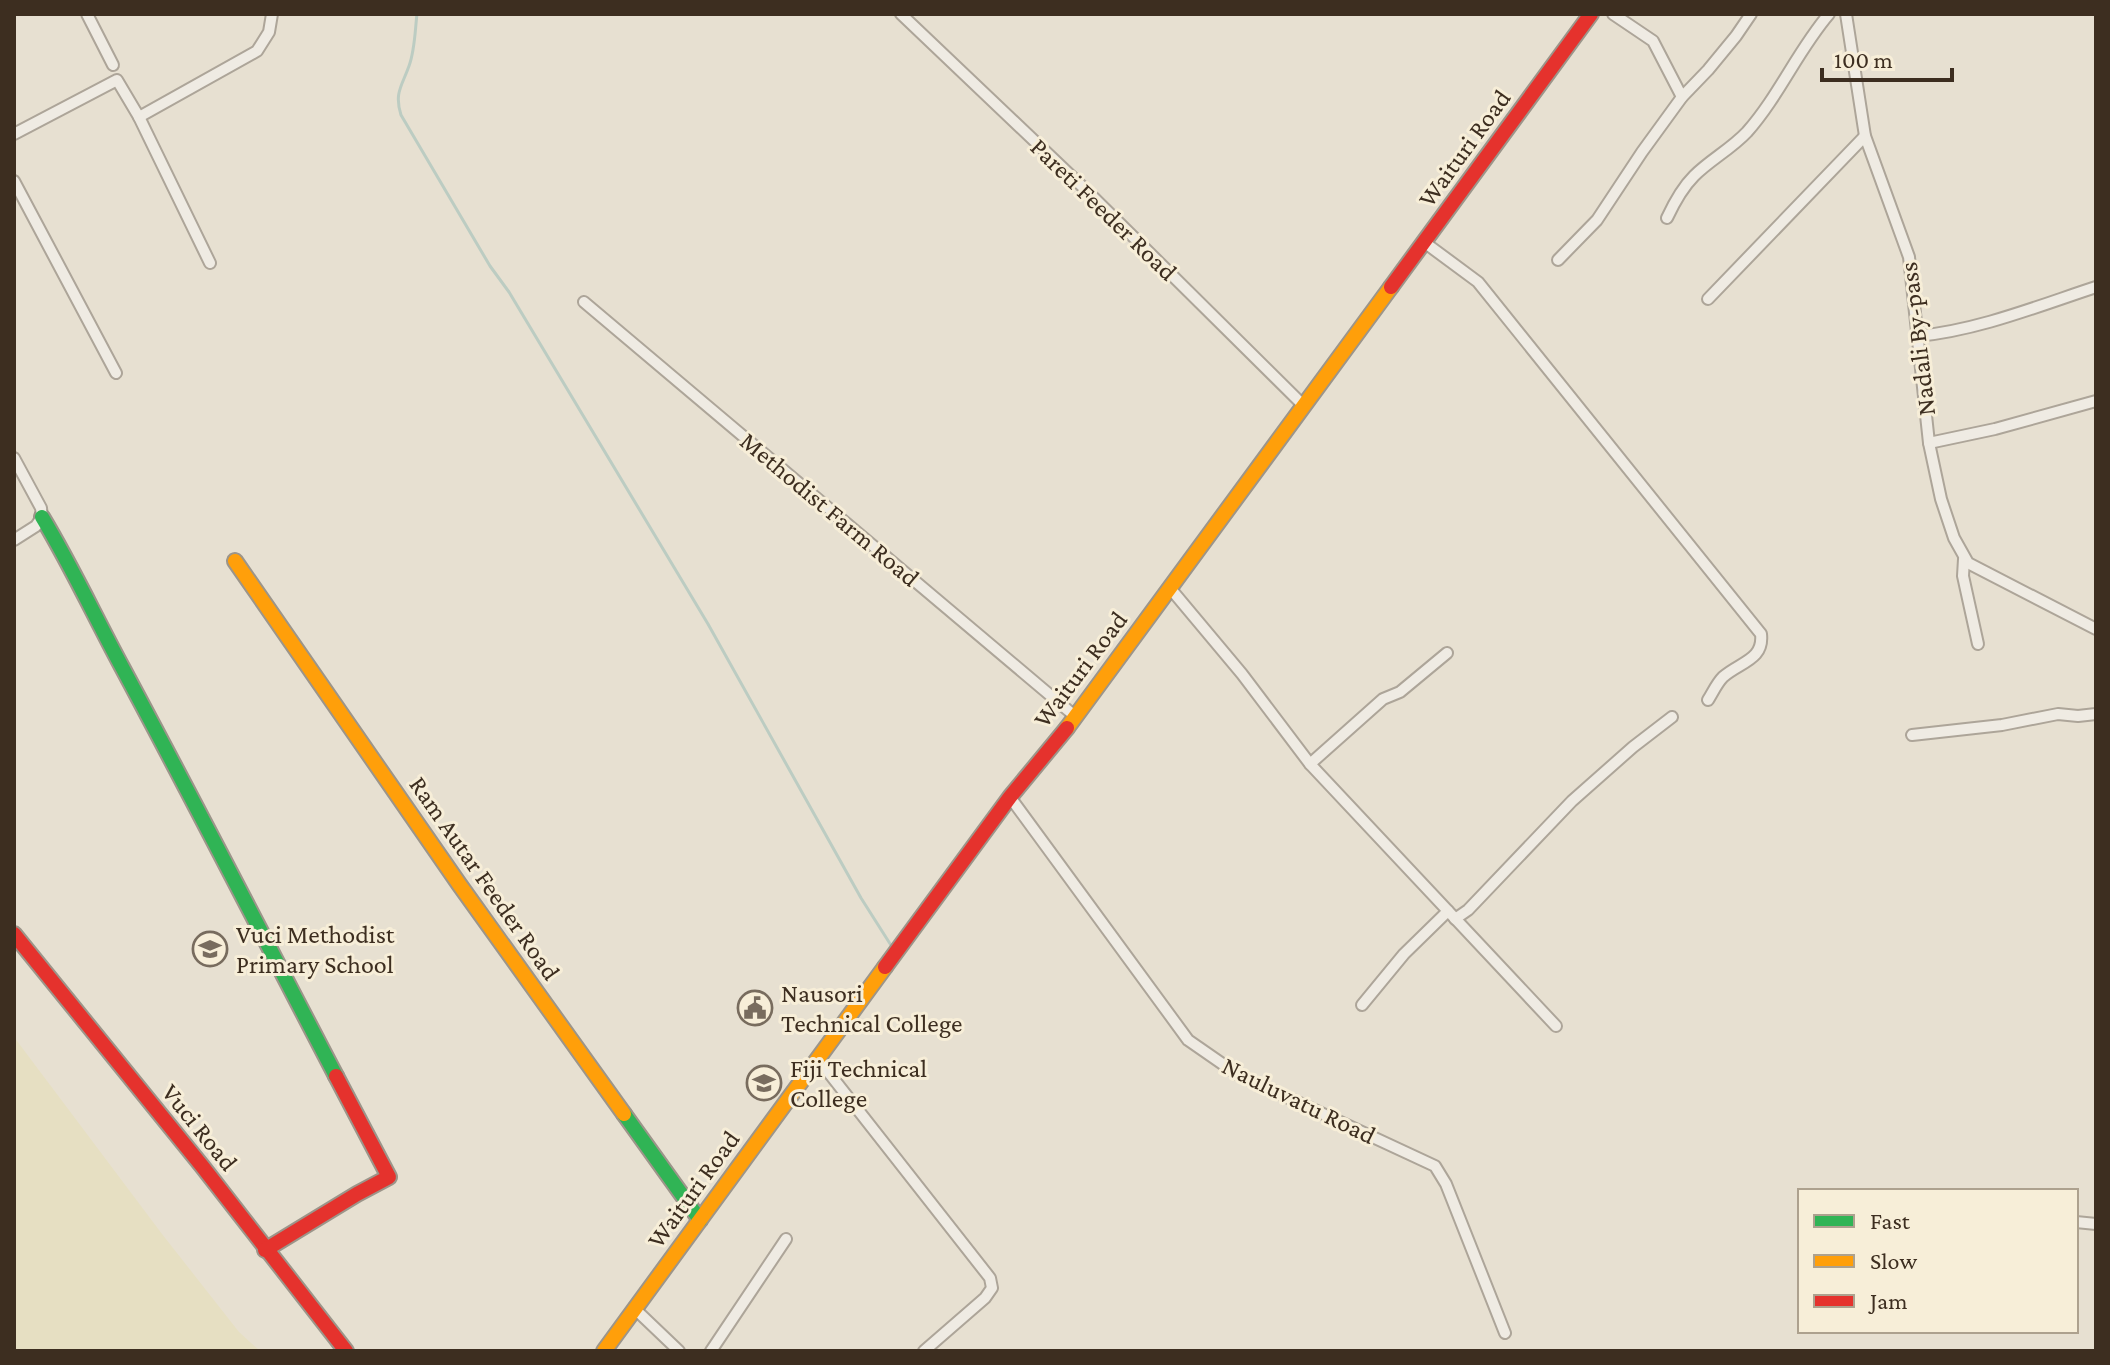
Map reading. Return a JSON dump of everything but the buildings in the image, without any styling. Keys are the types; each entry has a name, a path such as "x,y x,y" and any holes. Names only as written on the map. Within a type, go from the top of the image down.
{"main road":[{"name":"Waituri Road","path":"604,1351 1010,797 1076,717 1591,14"},
{"path":"42,517 210,831 389,1177 265,1250"},
{"name":"Ram Autar Feeder Road","path":"235,561 459,884 700,1220"},
{"name":"Vuci Road","path":"14,934 202,1166 346,1351"}],"street":[{"path":"87,14 113,65"},
{"path":"139,117 257,51 269,32 272,14"},
{"name":"Pareti Feeder Road","path":"901,14 1087,191 1304,406"},
{"path":"1613,14 1653,41 1682,97"},
{"path":"1558,260 1597,220 1682,97 1708,70 1751,14"},
{"path":"1667,218 1693,176 1746,133 1829,14"},
{"name":"Nadali By-pass","path":"1846,14 1865,136 1909,257 1929,443 1941,499 1954,538 1964,559 1974,567 2096,629"},
{"path":"14,134 117,80 139,117 210,263"},
{"path":"1708,299 1865,136"},
{"path":"14,181 116,373"},
{"path":"1424,242 1478,282 1761,634 1759,651 1719,681 1708,700"},
{"path":"1918,336 1944,334 2096,287"},
{"name":"Methodist Farm Road","path":"584,302 1076,717"},
{"path":"1929,443 1995,429 2096,401"},
{"path":"14,458 41,508 42,517 36,526 14,540"},
{"path":"1964,559 1963,576 1978,644"},
{"path":"1170,588 1242,674 1310,764 1556,1026"},
{"path":"1310,764 1383,699 1400,692 1447,653"},
{"path":"1912,735 2002,725 2058,714 2096,714"},
{"path":"1362,1005 1404,954 1452,915 1468,910 1572,801 1672,717"},
{"name":"Nauluvatu Road","path":"1010,797 1188,1040 1237,1074 1435,1166 1446,1184 1505,1333"},
{"path":"818,1059 990,1278 992,1288 985,1298 924,1351"},
{"path":"711,1351 786,1239"},
{"path":"635,1309 679,1351"}],"shaded area":[{"path":"14,1037 162,1234 239,1332 260,1351 14,1351"}],"waterway":[{"path":"417,14 412,53 399,95 401,115 708,624 861,898 894,950"}],"traffic: fast":[{"path":"42,517 336,1076"},
{"path":"624,1114 700,1220"}],"traffic: slow":[{"path":"1067,728 1391,287"},
{"path":"235,561 459,884 624,1114"},
{"path":"604,1351 885,967"}],"traffic: jam":[{"path":"1391,287 1591,14"},
{"path":"885,967 1010,797 1067,728"},
{"path":"14,934 202,1166 346,1351"},
{"path":"265,1250 389,1177 336,1076"}],"place":[{"name":"Vuci Methodist Primary School","path":"210,949"},
{"name":"Nausori Technical College","path":"755,1008"},
{"name":"Fiji Technical College","path":"764,1083"}]}
